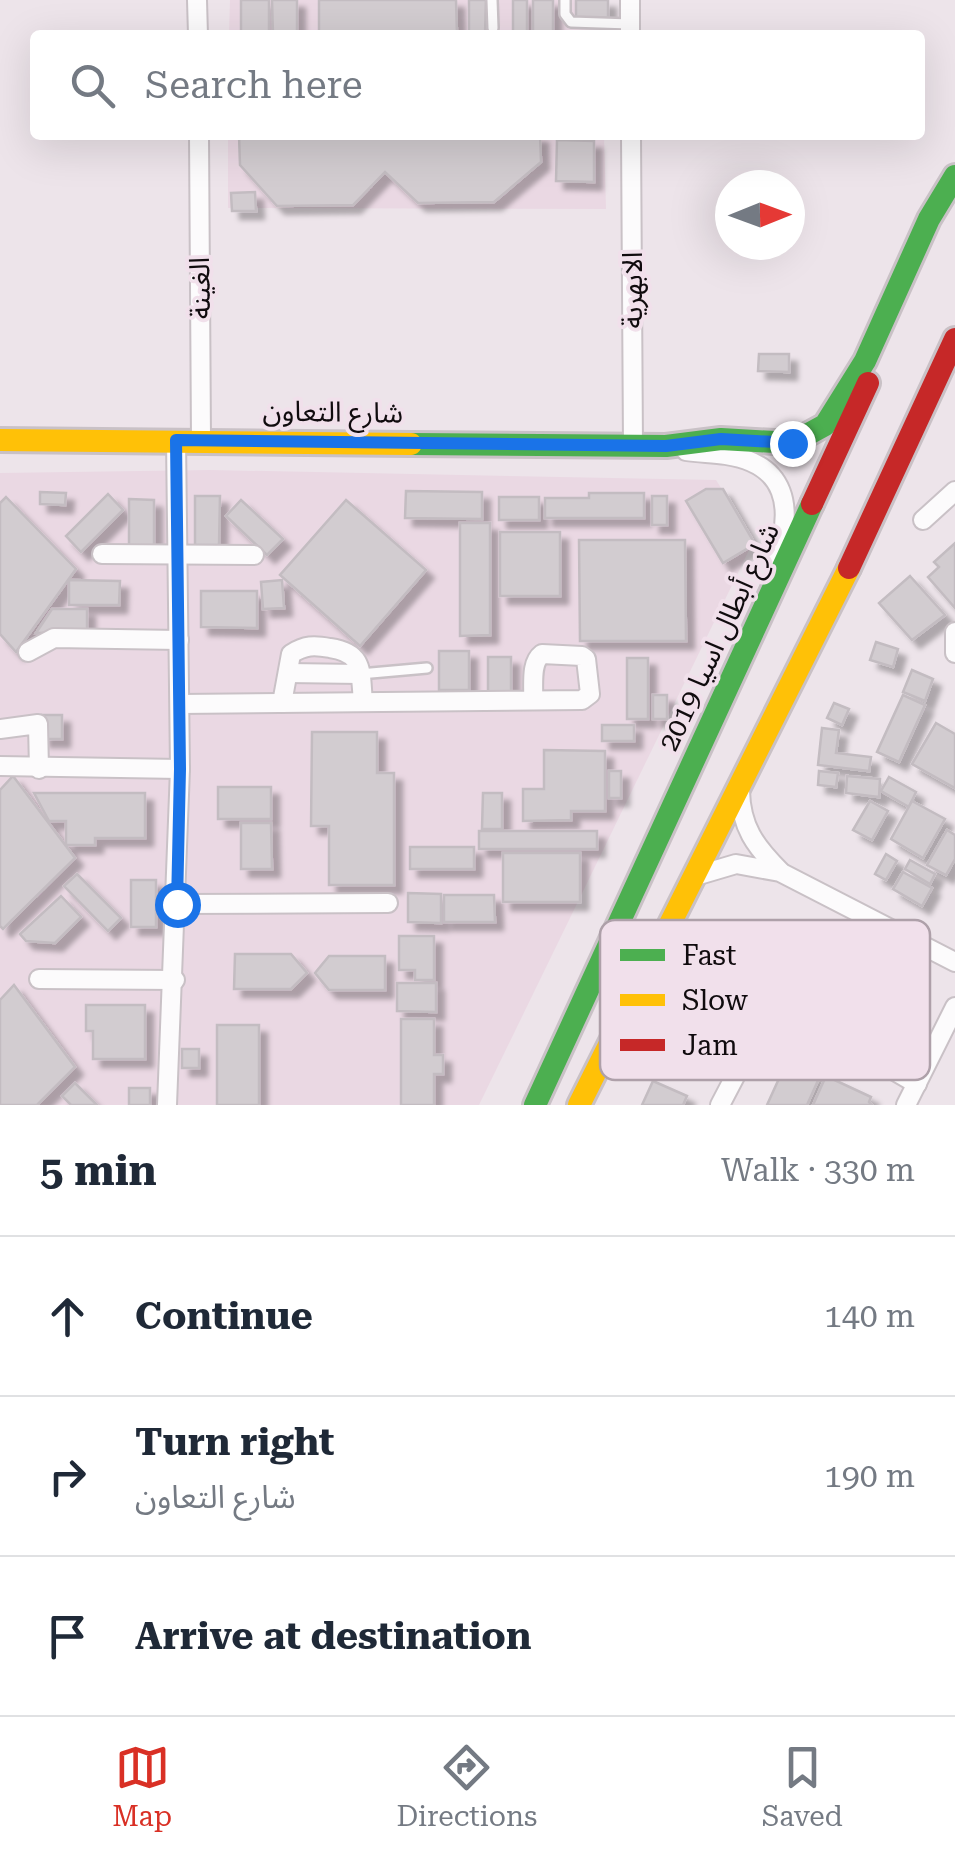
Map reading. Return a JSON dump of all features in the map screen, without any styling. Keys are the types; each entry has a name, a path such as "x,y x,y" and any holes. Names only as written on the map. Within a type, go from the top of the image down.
{"main road":[{"name":"شارع التعاون","path":"0,440 666,446 721,439 792,443 825,424 865,361 930,219 955,176"},
{"name":"شارع أبطال اسيا 2019","path":"622,920 955,192"},
{"path":"671,920 877,512 955,339"},
{"name":"شارع أبطال اسيا 2019","path":"535,1105 600,966"},
{"path":"579,1105 600,1063"}],"street":[{"path":"197,0 198,30"},
{"path":"630,0 630,30"},
{"name":"الغينة","path":"198,140 201,440"},
{"name":"الابهرية","path":"631,140 633,445"},
{"path":"932,394 955,364"},
{"path":"168,1105 180,769 176,440"},
{"name":"شارع التعاون","path":"666,446 751,462 780,485 787,506 783,539 722,706"},
{"path":"923,520 955,491"},
{"path":"102,554 254,556"},
{"path":"955,632 955,653"},
{"path":"28,652 54,638 180,640"},
{"path":"282,703 291,654 314,645 346,650 354,656 363,702"},
{"path":"288,672 360,674"},
{"path":"180,704 533,700"},
{"path":"0,729 38,724 39,769"},
{"path":"0,766 180,769"},
{"path":"739,784 742,822 780,872"},
{"path":"692,877 736,864 780,872 873,920"},
{"path":"177,904 388,903"},
{"path":"930,949 955,962"},
{"path":"39,978 174,980"},
{"path":"930,1056 955,1006"},
{"path":"720,1105 733,1080"},
{"path":"909,1080 916,1084"},
{"path":"906,1105 918,1080"}],"lane":[{"path":"492,0 493,28"},
{"path":"565,0 565,14 571,22 630,30"},
{"path":"360,674 427,668"}],"shaded area":[{"path":"230,0 601,0 600,30 229,30"},
{"path":"228,140 604,140 606,209 228,208"},
{"path":"210,470 716,480 754,540 479,1105 0,1105 0,473"}],"building":[{"path":"241,0 269,0 269,30 241,30"},
{"path":"272,0 297,0 297,30 273,30"},
{"path":"319,0 456,0 457,30 319,30"},
{"path":"469,0 486,0 485,30 469,30"},
{"path":"513,0 527,0 527,30 513,30"},
{"path":"533,0 553,0 553,30 533,30"},
{"path":"576,0 608,0 608,18 576,17"},
{"path":"239,140 540,140 541,162 494,202 418,203 385,172 353,205 277,206 240,165"},
{"path":"557,140 594,141 594,182 556,181"},
{"path":"255,192 256,211 232,211 231,193"},
{"path":"759,354 789,354 789,372 758,371"},
{"path":"706,489 723,489 755,544 723,563 686,501"},
{"path":"406,491 482,492 482,519 405,518"},
{"path":"40,492 66,493 65,505 40,504"},
{"path":"589,493 644,493 644,518 545,518 545,498 589,498"},
{"path":"108,494 123,510 81,552 66,536"},
{"path":"195,496 220,496 219,545 195,545"},
{"path":"652,496 667,496 667,525 652,525"},
{"path":"6,497 76,569 16,652 0,634 0,503"},
{"path":"499,497 539,497 539,520 499,520"},
{"path":"129,499 154,500 154,548 129,548"},
{"path":"241,500 283,539 267,555 226,516"},
{"path":"346,500 426,570 360,646 280,575"},
{"path":"460,523 490,523 490,635 460,636"},
{"path":"500,532 560,532 560,596 500,596"},
{"path":"579,540 685,540 686,641 580,641"},
{"path":"955,543 955,608 928,577 939,567 934,562"},
{"path":"910,576 945,615 912,640 879,603"},
{"path":"69,580 120,581 119,605 69,605"},
{"path":"282,580 284,608 263,609 261,582"},
{"path":"201,591 257,591 257,628 201,627"},
{"path":"52,609 87,609 87,632 36,633"},
{"path":"876,642 898,649 893,667 870,660"},
{"path":"439,651 469,651 469,690 439,690"},
{"path":"488,657 511,657 511,694 488,694"},
{"path":"627,658 648,658 648,719 627,719"},
{"path":"912,670 933,679 925,701 903,692"},
{"path":"653,695 667,695 667,719 653,719"},
{"path":"903,695 925,705 899,762 877,752"},
{"path":"834,703 849,709 842,725 827,718"},
{"path":"42,715 62,715 62,739 42,739"},
{"path":"936,723 955,734 955,788 912,764"},
{"path":"602,725 634,725 634,741 602,741"},
{"path":"822,728 839,730 836,753 871,757 869,771 818,765"},
{"path":"312,732 377,732 377,773 394,773 394,885 329,885 329,826 311,826"},
{"path":"544,750 605,751 605,811 571,811 571,820 523,821 523,789 544,789"},
{"path":"609,771 621,771 621,798 609,798"},
{"path":"819,771 838,773 836,787 818,785"},
{"path":"13,776 75,858 3,929 0,790"},
{"path":"847,776 880,779 879,797 846,793"},
{"path":"889,777 916,792 909,807 881,791"},
{"path":"218,787 271,787 271,819 218,819"},
{"path":"34,793 145,793 145,838 95,838 95,845 66,845 66,821 49,821"},
{"path":"483,793 502,793 502,829 482,829"},
{"path":"870,801 888,811 872,840 853,830"},
{"path":"912,801 945,819 923,858 891,839"},
{"path":"241,823 271,823 272,869 241,869"},
{"path":"947,830 955,835 955,859 946,875 927,865"},
{"path":"479,831 597,831 597,849 479,849"},
{"path":"410,847 474,847 474,869 410,869"},
{"path":"503,853 580,853 580,902 503,902"},
{"path":"886,854 897,861 886,880 875,874"},
{"path":"910,860 935,874 930,884 905,869"},
{"path":"903,872 932,888 922,906 893,889"},
{"path":"77,874 121,918 108,931 64,886"},
{"path":"131,880 156,880 156,927 131,927"},
{"path":"408,893 441,894 441,923 408,922"},
{"path":"444,895 494,895 495,922 444,922"},
{"path":"61,896 81,917 55,943 26,941 20,934"},
{"path":"399,936 434,936 434,980 415,980 415,970 399,970"},
{"path":"235,954 291,954 307,973 291,989 234,989"},
{"path":"329,956 385,956 385,990 329,990 315,973"},
{"path":"397,983 436,983 436,1012 397,1011"},
{"path":"14,985 75,1067 37,1105 0,1105 0,1000"},
{"path":"86,1005 145,1005 145,1059 93,1059 93,1031 86,1031"},
{"path":"401,1019 434,1019 434,1055 443,1055 443,1074 434,1074 434,1105 401,1105"},
{"path":"217,1025 259,1025 259,1105 217,1105"},
{"path":"182,1049 199,1049 199,1068 182,1068"},
{"path":"778,1080 818,1080 807,1105 767,1105"},
{"path":"824,1080 835,1080 871,1097 872,1105 813,1105"},
{"path":"653,1081 687,1096 683,1105 642,1105"},
{"path":"75,1083 97,1105 71,1105 62,1096"},
{"path":"129,1088 150,1088 150,1105 129,1105"}],"traffic: fast":[{"path":"411,444 666,446 721,439 792,443 825,425 865,361 929,219 955,176"},
{"path":"620,920 812,504"},
{"path":"535,1105 600,964"}],"traffic: slow":[{"path":"0,440 411,444"},
{"path":"672,920 849,568"},
{"path":"579,1105 600,1063"}],"traffic: jam":[{"path":"849,568 955,339"},
{"path":"812,504 868,383"}],"route":[{"path":"177,904 180,640 176,440 666,446 721,439 792,443"}]}
